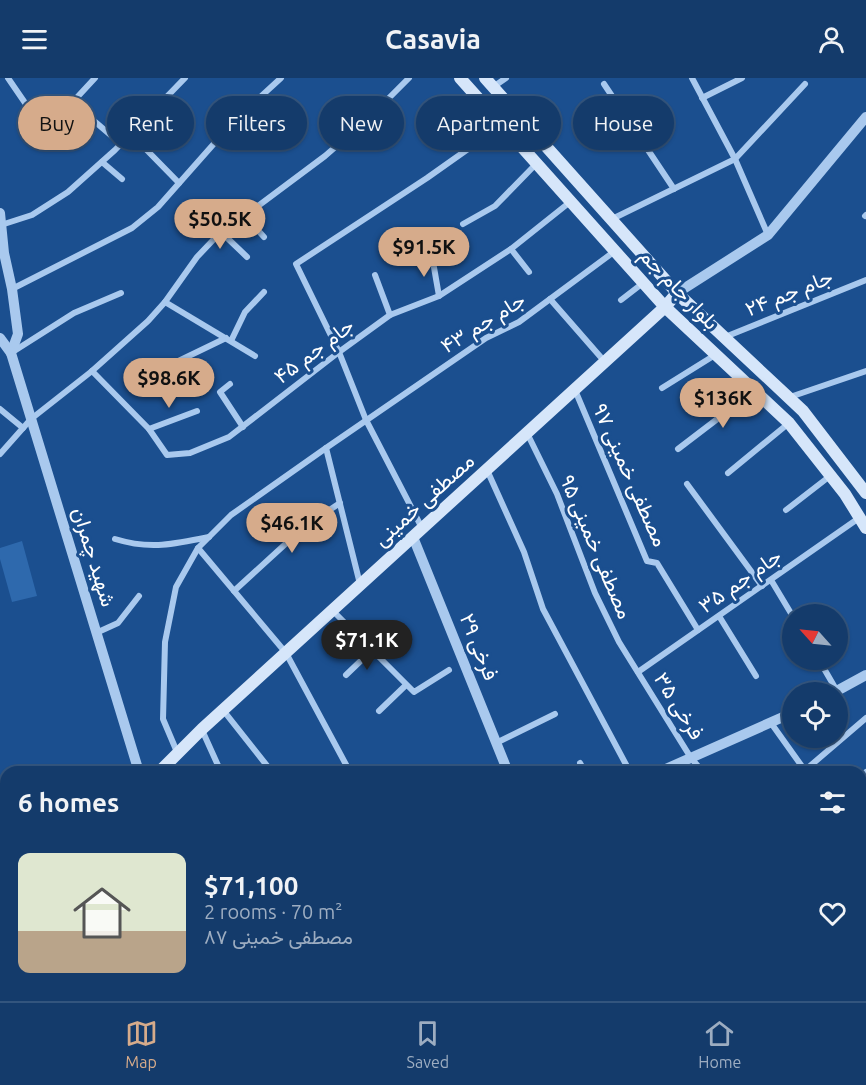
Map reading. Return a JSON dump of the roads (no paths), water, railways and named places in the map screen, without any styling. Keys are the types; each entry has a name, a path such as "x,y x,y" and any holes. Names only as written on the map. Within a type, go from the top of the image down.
{"main road":[{"name":"بلوار جام جم","path":"460,78 476,96"},
{"name":"بلوار جام جم","path":"489,82 677,293 803,411 864,486"},
{"name":"بلوار جام جم","path":"525,150 665,307 789,423 845,494 863,523"},
{"name":"مصطفی خمینی","path":"165,766 202,729 665,307 677,293"},
{"path":"845,494 864,486"}],"street":[{"path":"8,78 20,96"},
{"path":"78,96 95,78"},
{"path":"168,96 185,78"},
{"path":"12,289 132,228 158,207 234,121 281,78"},
{"path":"0,453 31,419 148,321 165,302 197,257 222,233 325,156 372,115 409,78"},
{"path":"489,82 506,78"},
{"path":"692,78 735,159 768,235"},
{"path":"702,98 742,78"},
{"path":"604,84 674,189"},
{"path":"612,219 735,159 805,84"},
{"path":"677,293 768,235 866,117"},
{"path":"95,122 107,132"},
{"path":"1,225 32,215 68,192 115,150"},
{"path":"147,150 179,183"},
{"path":"418,532 366,420 339,352 296,264 467,150"},
{"path":"102,162 122,179"},
{"path":"463,224 495,206 537,163"},
{"name":"جام جم ۴۵","path":"92,370 149,429 167,455 189,453 229,437 390,315 439,296 511,249 571,201"},
{"path":"0,213 2,258 12,289 18,334 10,353"},
{"path":"245,216 264,237"},
{"path":"222,233 247,257"},
{"path":"511,249 530,272"},
{"name":"جام جم ۴۳","path":"178,753 163,719 165,642 176,587 198,548 231,515 486,338 519,322 615,251"},
{"path":"432,256 439,296"},
{"path":"375,275 390,315"},
{"name":"جام جم ۲۴","path":"725,337 866,280"},
{"path":"621,300 643,282"},
{"path":"166,368 228,340 245,312 264,292"},
{"path":"10,353 74,313 121,293"},
{"path":"550,299 605,362"},
{"path":"165,302 255,356"},
{"name":"شهید چمران","path":"0,338 10,353 137,766"},
{"path":"662,388 716,354"},
{"path":"789,397 866,371"},
{"path":"230,384 220,392 243,427"},
{"name":"مصطفی خمینی ۹۷","path":"574,389 647,561 657,563 698,630"},
{"path":"678,449 754,390"},
{"path":"0,409 23,428"},
{"path":"149,429 197,411"},
{"path":"728,473 789,423"},
{"name":"مصطفی خمینی ۹۵","path":"527,433 558,494 595,593 619,642 638,672"},
{"path":"326,448 360,585"},
{"path":"486,470 524,552 543,609 627,766"},
{"path":"786,510 831,476"},
{"path":"687,484 762,586"},
{"path":"234,591 304,527 339,503"},
{"name":"جام جم ۳۵","path":"638,672 771,580 863,523"},
{"name":"فرخی ۲۹","path":"418,532 506,766"},
{"path":"116,539 137,546 170,544 209,537"},
{"path":"198,548 286,653 347,766"},
{"path":"771,580 785,604"},
{"path":"96,633 118,623 139,596"},
{"path":"332,610 414,692 449,670"},
{"path":"719,616 756,675"},
{"path":"346,675 372,650"},
{"name":"فرخی ۳۵","path":"638,672 698,766"},
{"path":"848,685 866,675"},
{"path":"379,711 406,684"},
{"path":"223,710 268,766"},
{"path":"496,742 555,714"},
{"path":"674,766 782,718"},
{"path":"812,766 866,718"},
{"path":"771,723 801,766"},
{"path":"202,729 218,766"}]}
